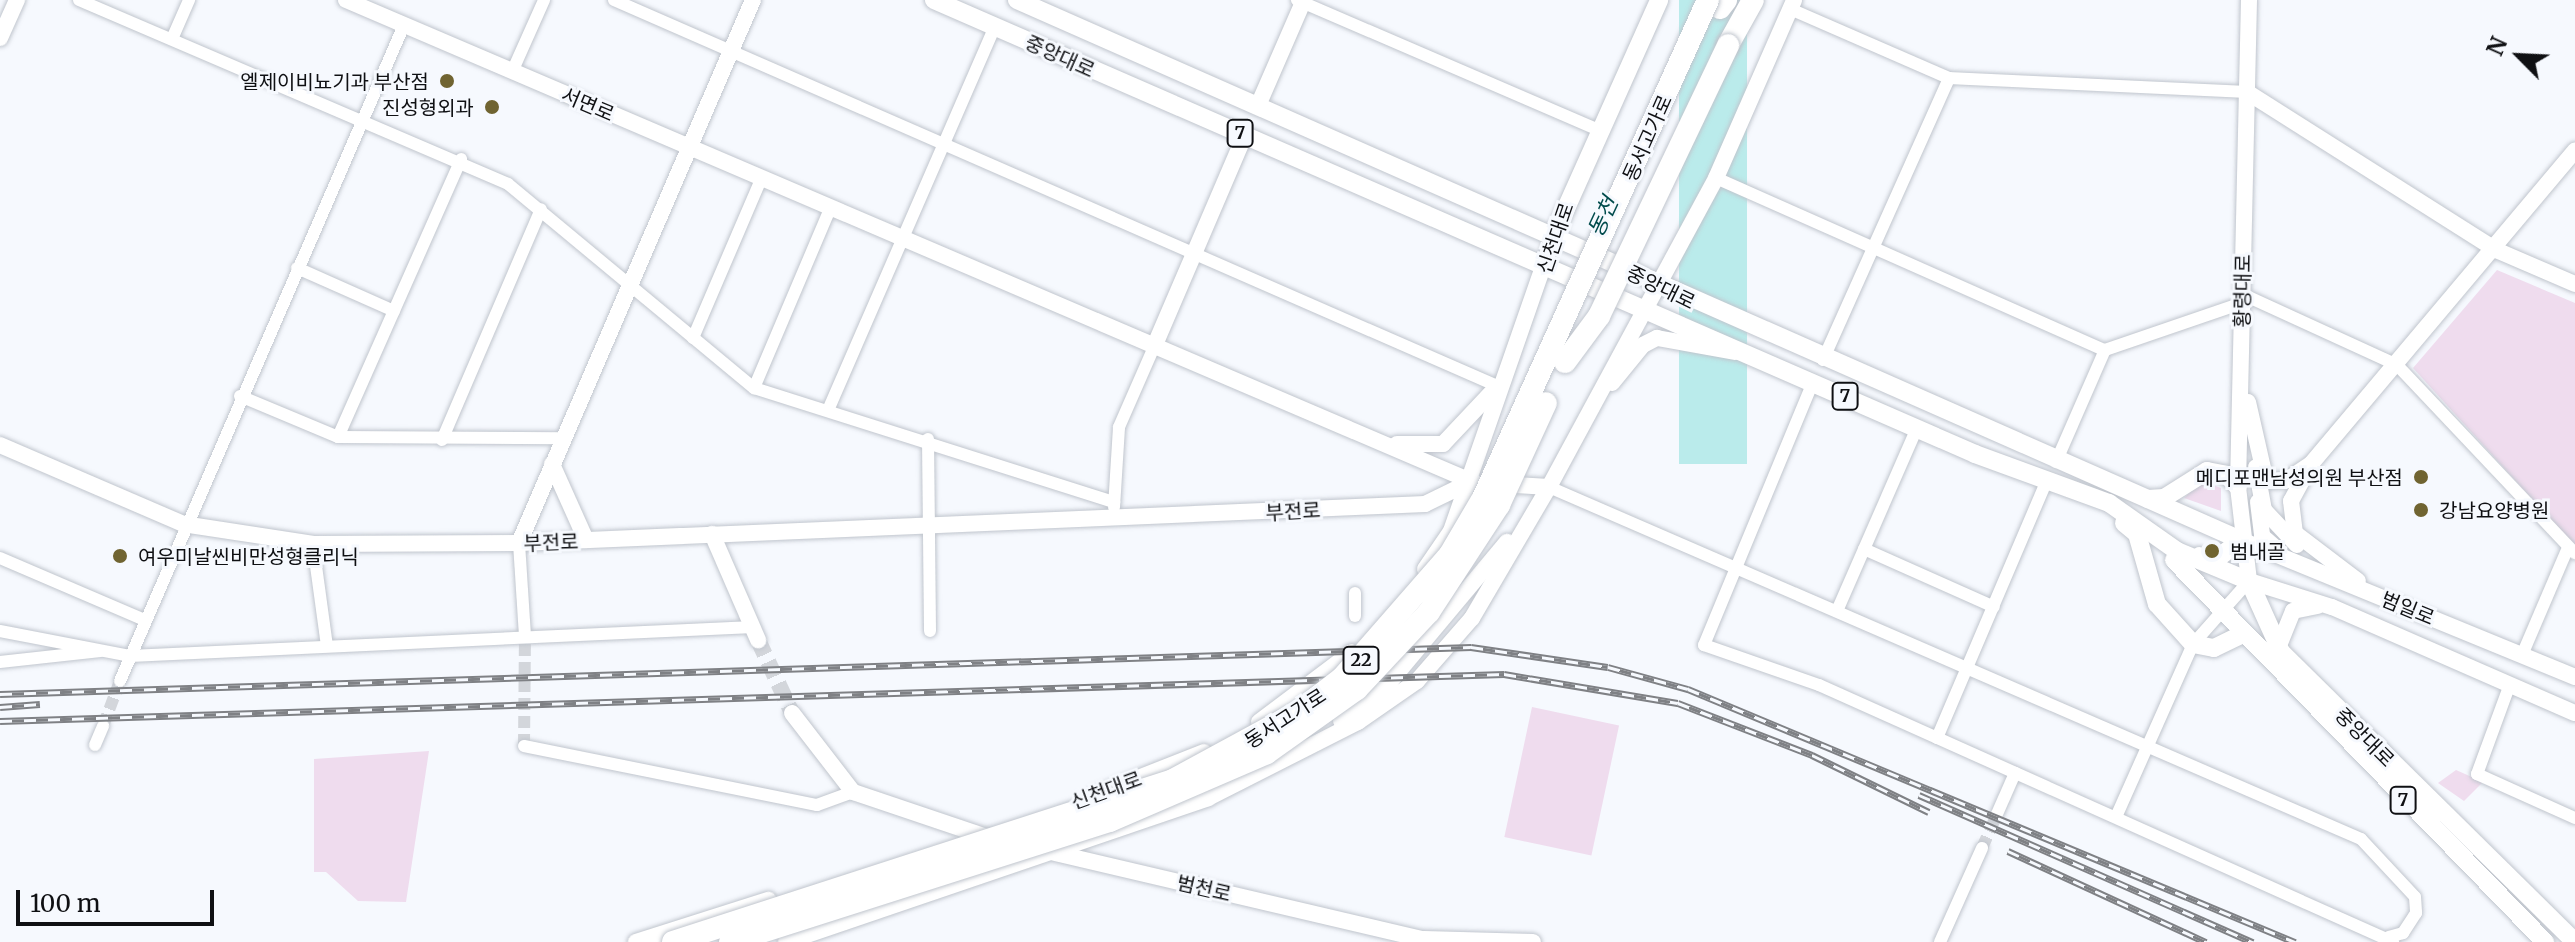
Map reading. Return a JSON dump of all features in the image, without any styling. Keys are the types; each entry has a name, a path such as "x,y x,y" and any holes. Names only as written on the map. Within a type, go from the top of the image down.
{"highway":[{"path":"1450,554 1692,0"},
{"path":"1565,362 1599,316 1753,0"},
{"name":"동서고가로","path":"673,942 1112,802 1224,757 1342,678 1450,554 1537,388 1720,2"},
{"name":"동서고가로","path":"730,942 1198,789 1322,716 1402,644 1463,566 1565,362 1720,2"}],"main road":[{"path":"0,38 17,0"},
{"name":"서면로","path":"346,0 1468,483"},
{"path":"519,543 753,0"},
{"name":"중앙대로","path":"934,0 1644,307 1741,353 1917,428 2109,503 2177,551 2249,581 2278,648 2575,942"},
{"name":"중앙대로","path":"1017,0 1260,101 1555,233 1659,286 1823,360 2241,540 2215,560 2177,551"},
{"name":"신천대로","path":"636,942 973,835 1191,758 1270,716 1337,667 1412,589 1451,531 1497,386 1547,265 1555,233 1659,0"},
{"name":"황령대로","path":"2249,0 2238,487 2241,540 2249,581"},
{"path":"1260,101 1301,1"},
{"path":"786,942 1057,854 1208,798 1327,733 1407,662 1549,487 1586,410 1659,286 1716,178 1792,4"},
{"path":"2247,92 2496,250 2575,284"},
{"path":"1154,347 1245,135"},
{"path":"2313,553 2289,517 2311,464 2496,250 2575,150"},
{"path":"1586,410 1643,345 1657,338 1741,353"},
{"path":"2240,383 2256,458 2262,536 2292,563"},
{"name":"서면로","path":"1360,435 1415,447 1443,444 1497,386"},
{"name":"부전로","path":"2,451 183,524 313,544 519,543 929,526 1114,510 1425,504 1468,483"},
{"path":"2256,458 2266,481 2275,484 2311,464"},
{"path":"552,464 586,540"},
{"path":"2148,499 2164,498 2207,471 2227,475 2238,487"},
{"path":"1468,483 1549,487"},
{"path":"2258,492 2279,529 2375,594"},
{"name":"중앙대로","path":"2078,493 2137,534 2223,603 2279,675 2545,942"},
{"path":"712,534 755,634"},
{"path":"2137,534 2157,604 2193,644 2229,644 2245,633"},
{"name":"범일로","path":"2241,540 2575,677"},
{"name":"범일로","path":"2249,581 2332,607 2575,713"},
{"path":"2278,648 2293,611 2332,607"},
{"path":"792,713 853,792"},
{"name":"범천로","path":"853,792 973,835 1429,941 1533,942"}],"street":[{"path":"79,0 461,159 541,209 628,286 754,388 928,439 1114,510 1119,427 1154,347"},
{"path":"172,39 189,0"},
{"path":"512,72 544,0"},
{"path":"614,0 1497,386"},
{"path":"1301,1 1601,131"},
{"path":"1792,4 1949,78 2247,92"},
{"path":"120,681 183,524 404,25"},
{"path":"829,408 995,27"},
{"path":"1823,360 1949,78"},
{"path":"338,437 461,159"},
{"path":"1716,178 2105,350 2242,299 2397,365 2571,552 2522,655"},
{"path":"693,338 761,179"},
{"path":"442,440 541,209"},
{"path":"754,388 830,209"},
{"path":"297,268 396,307"},
{"path":"2056,462 2105,350"},
{"path":"1549,487 1736,568 1837,611 2361,839 2415,897 2410,923 2391,939 1937,738 1704,645 1736,568 1813,382"},
{"path":"240,396 338,437 442,440 563,438"},
{"path":"1837,611 1917,428"},
{"path":"928,439 930,631"},
{"path":"1937,738 2047,480"},
{"path":"519,543 525,637"},
{"path":"313,544 327,646"},
{"path":"1864,549 1994,607"},
{"path":"0,558 145,620"},
{"path":"2116,817 2193,644 2223,603 2249,581"},
{"path":"1355,593 1355,616"},
{"path":"0,631 130,656 525,637 755,634"},
{"path":"0,662 102,650"},
{"path":"2510,684 2477,774 2575,818"},
{"path":"95,745 103,726"},
{"path":"524,746 817,805 853,792"},
{"path":"1997,814 2015,773"},
{"path":"1940,942 1982,848"}],"shaded area":[{"path":"2497,270 2575,303 2575,546 2413,368"},
{"path":"2202,481 2221,488 2221,511 2184,498"},
{"path":"1532,707 1619,726 1591,856 1504,837"},
{"path":"429,751 406,902 358,901 326,872 314,872 314,759"},
{"path":"2456,770 2483,782 2464,801 2438,783"}],"water":[{"path":"1679,0 1747,0 1747,464 1679,464"}],"tunnel":[{"path":"524,746 525,637"},
{"path":"758,640 792,713"},
{"path":"103,726 120,681"},
{"path":"1982,848 1997,814"}],"railway":[{"path":"0,694 1471,647 1608,667 1688,689 2295,942"},
{"path":"0,721 1504,674 1678,703 1812,755 1929,812"},
{"path":"0,707 40,704"},
{"path":"1919,795 2253,942"},
{"path":"2008,851 2206,942"}],"place":[{"name":"엘제이비뇨기과 부산점","path":"447,81"},
{"name":"진성형외과","path":"492,107"},
{"name":"메디포맨남성의원 부산점","path":"2421,477"},
{"name":"강남요양병원","path":"2421,510"},
{"name":"범내골","path":"2212,551"},
{"name":"여우미날씬비만성형클리닉","path":"120,556"}],"water label":[{"name":"동천","path":"1603,217"}]}
